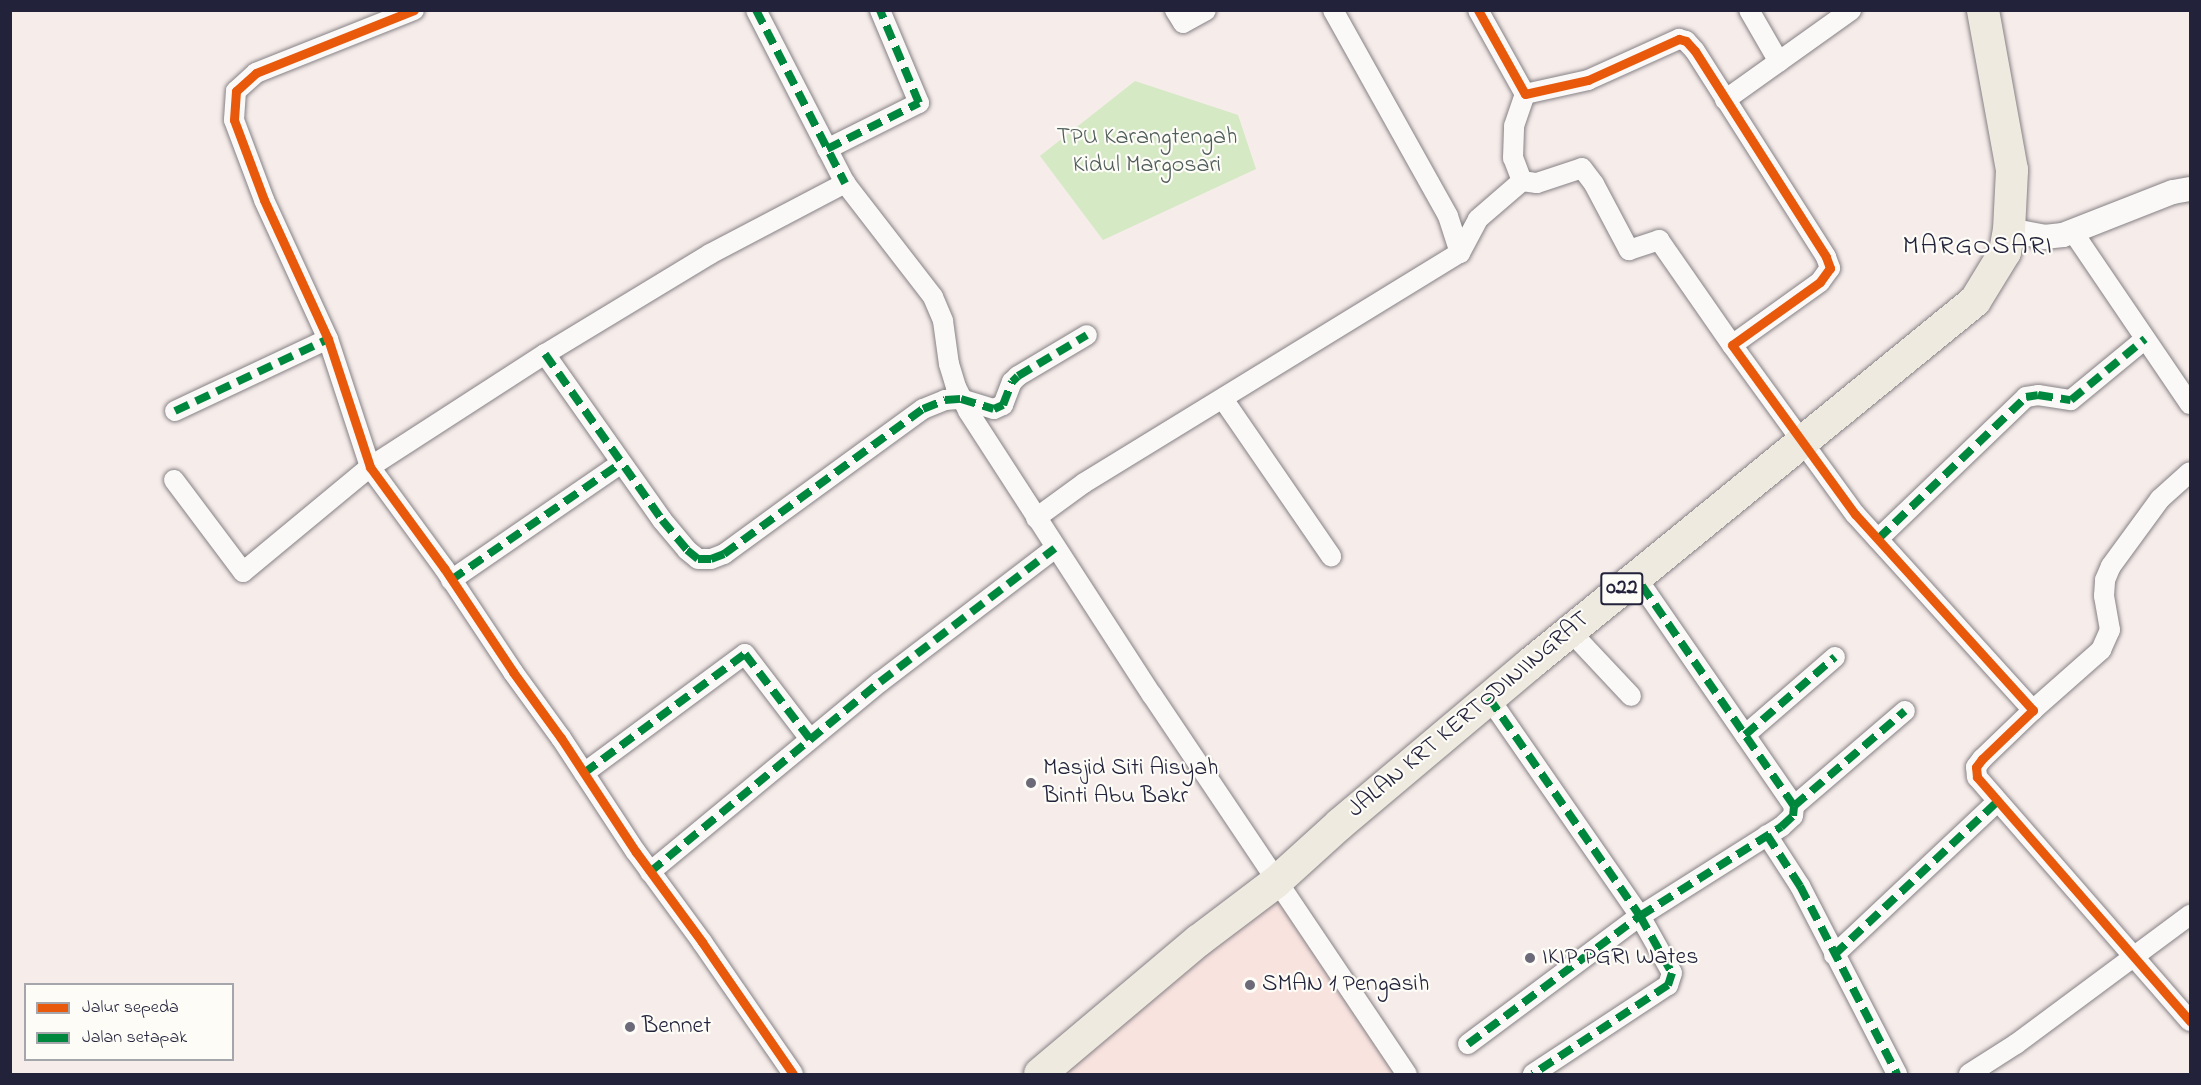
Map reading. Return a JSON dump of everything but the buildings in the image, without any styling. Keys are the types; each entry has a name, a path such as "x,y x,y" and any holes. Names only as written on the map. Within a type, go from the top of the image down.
{"main road":[{"name":"JALAN KRT KERTODINIINGRAT","path":"1040,1074 1198,942 1276,882 1340,824 1570,631 1976,301 2004,252 2009,230 2012,170 1983,10"}],"street":[{"path":"414,10 255,73 236,91 234,120 264,200 328,339 370,467 451,579 650,872 793,1074"},
{"path":"756,10 845,183 933,297 944,321 949,363 961,399 1055,548 1276,882 1407,1074"},
{"path":"827,149 919,103 880,10"},
{"path":"1175,10 1183,23 1206,10"},
{"path":"1333,10 1448,216 1460,253"},
{"path":"1478,10 1525,94 1514,126 1513,158 1522,181"},
{"path":"1749,10 1779,62"},
{"path":"1725,100 1851,10"},
{"path":"1525,94 1597,76 1679,39 1686,41 1695,51 1816,241 1830,268 1820,282 1732,345"},
{"path":"1036,518 1084,483 1460,253 1468,243 1478,219 1522,181 1537,183 1582,168 1594,184 1629,250 1659,240 1732,345 1856,514 2033,710"},
{"path":"174,480 243,572 370,467 545,354 710,254 845,183"},
{"path":"2009,230 2044,237 2073,232 2131,207 2173,192 2190,189"},
{"path":"2073,232 2190,405"},
{"path":"545,354 621,463 687,550 699,559 711,559 724,554 923,409 945,400 961,399 994,409 1003,405 1012,382 1018,376 1087,334"},
{"path":"175,411 328,339"},
{"path":"1878,539 2026,397 2038,395 2071,400 2145,339"},
{"path":"1223,399 1331,556"},
{"path":"451,579 621,463"},
{"path":"2190,472 2160,499 2111,566 2105,580 2104,596 2110,630 2101,651 2033,710 1976,767 1982,784 1997,802 2190,1021"},
{"path":"650,872 810,738 1055,548"},
{"path":"1468,1044 1640,916 1767,836 1793,816 1794,806 1636,577"},
{"path":"1570,631 1631,696"},
{"path":"584,773 745,654 810,738"},
{"path":"1745,735 1835,657"},
{"path":"1489,698 1640,916 1672,973 1668,985 1533,1074"},
{"path":"1794,806 1905,711"},
{"path":"1834,955 1997,802"},
{"path":"1767,836 1804,893 1897,1074"},
{"path":"1969,1074 2016,1044 2190,915"}],"shaded area":[{"name":"SMAN 1 Pengasih","path":"1275,896 1395,1074 1055,1074"}],"green space":[{"name":"TPU Karangtengah Kidul Margosari","path":"1135,81 1238,115 1256,169 1103,240 1040,156"}],"marked path":[{"path":"756,10 845,183"},
{"path":"827,149 919,103 880,10"},
{"path":"545,354 662,520 687,550 698,559 711,559 724,554 923,409 945,400 961,399 994,409 1003,405 1012,382 1018,376 1087,335"},
{"path":"175,411 328,339"},
{"path":"1878,539 2026,397 2038,395 2071,400 2145,339"},
{"path":"451,580 621,463"},
{"path":"650,872 880,682 1055,548"},
{"path":"1468,1044 1640,916 1781,827 1793,816 1794,806 1636,577"},
{"path":"584,773 745,654 810,739"},
{"path":"1745,735 1835,657"},
{"path":"1489,698 1640,916 1672,973 1668,985 1533,1074"},
{"path":"1794,806 1905,711"},
{"path":"1834,955 1997,802"},
{"path":"1767,835 1800,886 1897,1074"}],"cycle path":[{"path":"414,10 256,73 236,91 234,120 264,200 328,339 370,467 444,568 636,852 702,942 793,1074"},
{"path":"1478,10 1525,94 1588,80 1679,39 1686,41 1695,51 1826,257 1830,268 1820,282 1732,345 1855,514 2033,710 1982,759 1976,767 1977,777 2190,1021"}],"place":[{"name":"Masjid Siti Aisyah Binti Abu Bakr","path":"1031,783"},
{"name":"IKIP PGRI Wates","path":"1530,958"},
{"name":"SMAN 1 Pengasih","path":"1250,985"},
{"name":"Bennet","path":"630,1027"}],"district":[{"name":"MARGOSARI","path":"1978,247"}]}
